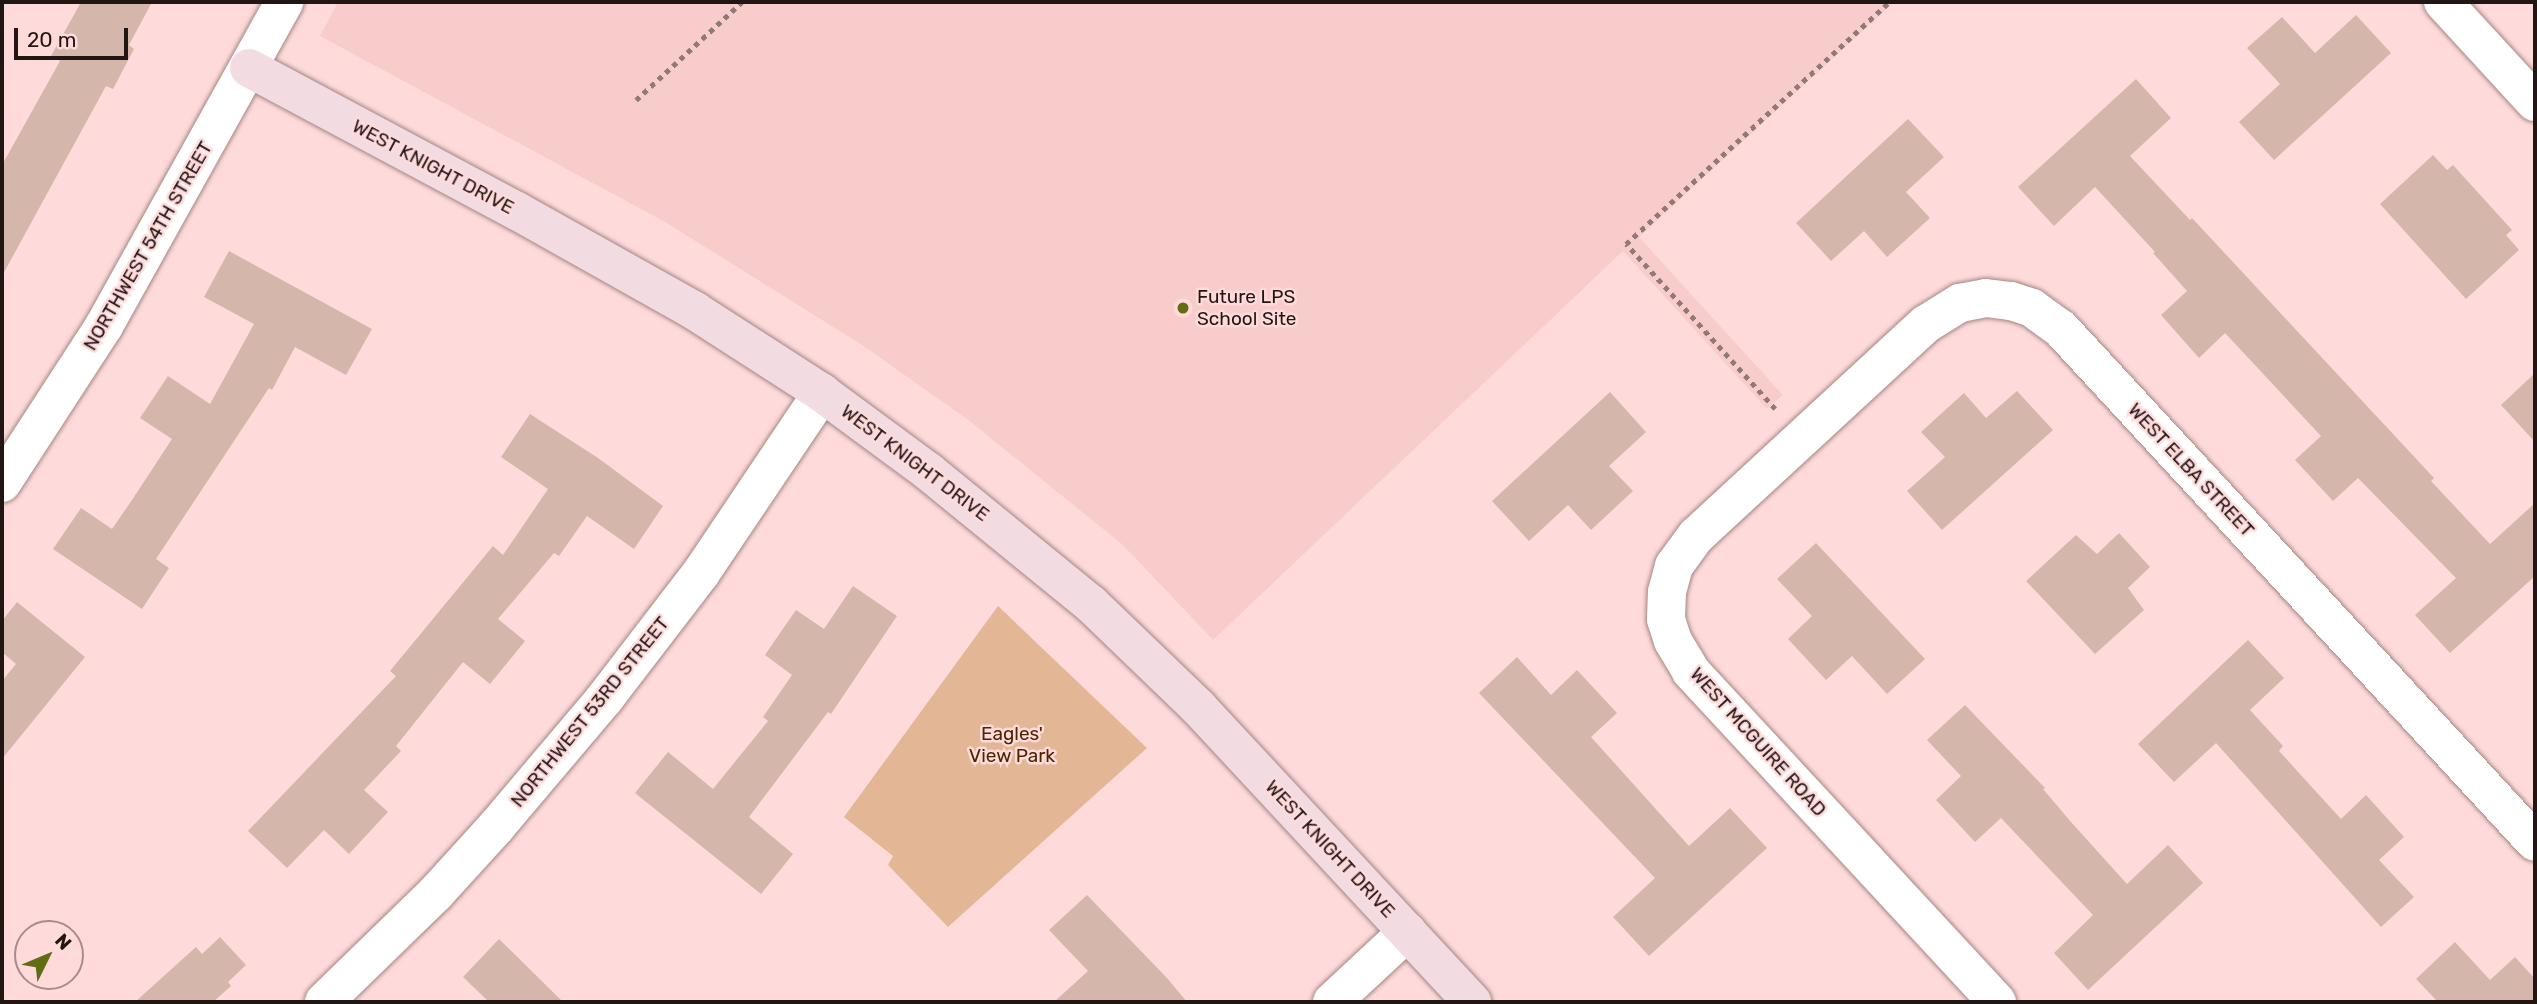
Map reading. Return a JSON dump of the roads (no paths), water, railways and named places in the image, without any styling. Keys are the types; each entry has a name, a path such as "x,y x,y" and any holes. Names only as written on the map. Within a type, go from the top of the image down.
{"street":[{"name":"NORTHWEST 54TH STREET","path":"2,483 104,326 284,2"},
{"path":"2443,2 2535,102"},
{"name":"WEST KNIGHT DRIVE","path":"248,68 671,297 822,393 929,472 1091,604 1198,707 1472,1002"},
{"name":"WEST ELBA STREET","path":"1805,435 1926,324 1948,309 1986,298 2011,300 2032,308 2061,329 2535,842"},
{"name":"NORTHWEST 53RD STREET","path":"324,1002 388,943 445,884 605,698 701,573 822,393"},
{"name":"WEST MCGUIRE ROAD","path":"1805,435 1696,536 1679,556 1667,592 1667,619 1673,641 1691,671 1997,1002"},
{"path":"1332,1002 1408,932"}],"place":[{"name":"Future LPS School Site","path":"1183,308"}],"park label":[{"name":"Eagles' View Park","path":"1012,745"}]}
